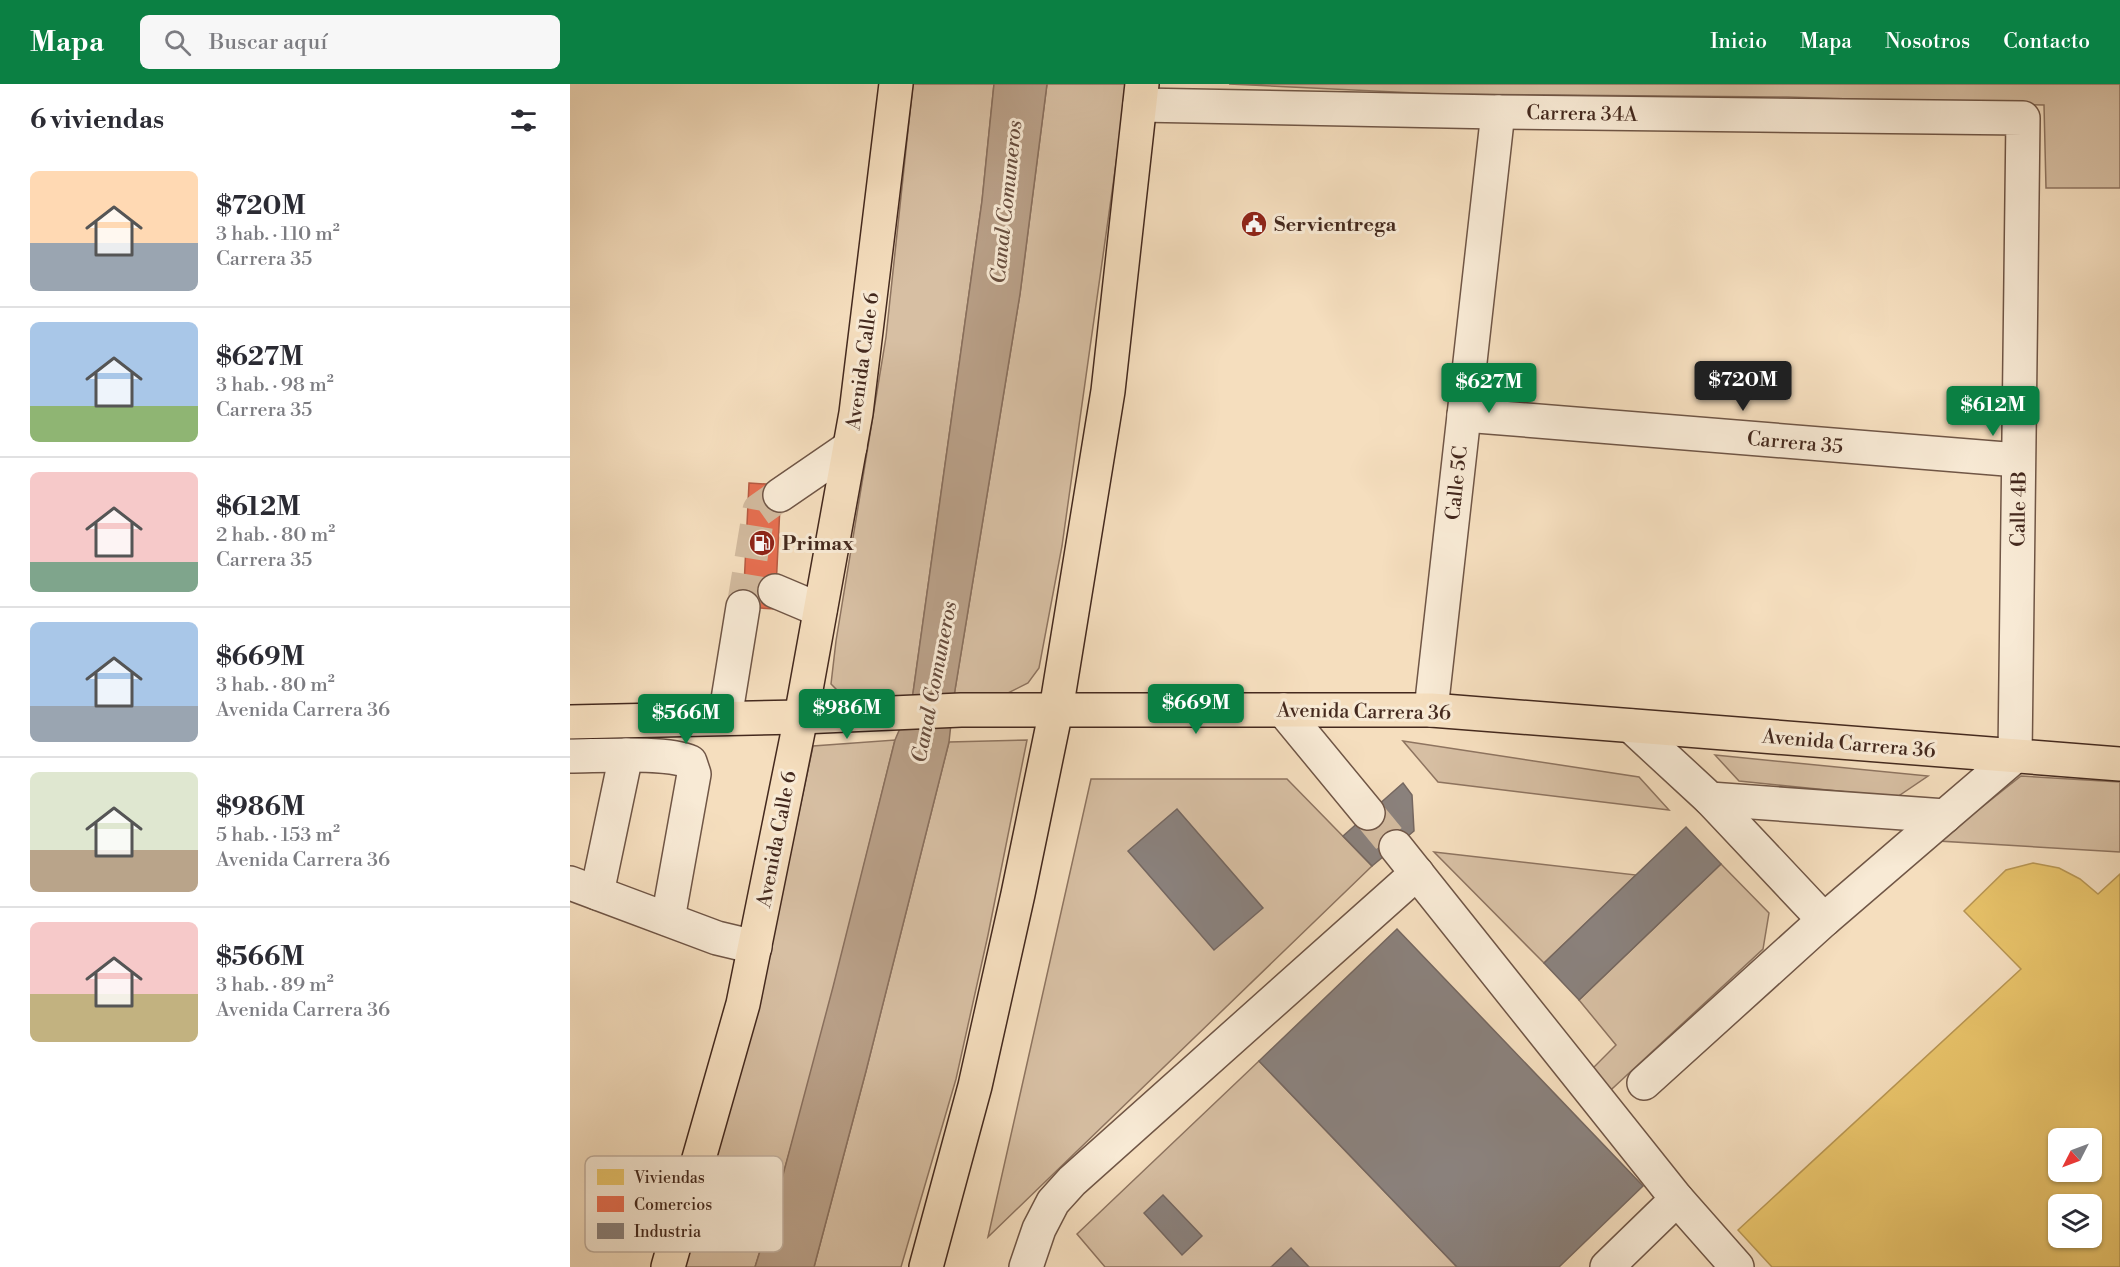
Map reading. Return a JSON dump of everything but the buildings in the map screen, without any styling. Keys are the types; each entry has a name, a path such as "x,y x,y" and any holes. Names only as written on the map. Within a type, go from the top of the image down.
{"main road":[{"name":"Avenida Calle 6","path":"700,1156 743,1004 801,717 850,447 876,259 896,84"},
{"path":"926,1267 975,1086 1056,710 1108,391 1141,94"},
{"name":"Avenida Carrera 36","path":"570,722 801,717 962,710 1431,710 2120,765"},
{"name":"Avenida Calle 6","path":"668,1267 672,1252"}],"street":[{"name":"Carrera 34A","path":"1141,94 1498,112 2023,118"},
{"name":"Calle 5C","path":"1431,710 1498,112"},
{"name":"Calle 4B","path":"2015,756 2023,118"},
{"name":"Carrera 35","path":"1464,415 2018,460"},
{"path":"780,495 850,447"},
{"path":"775,591 820,610"},
{"path":"725,718 743,607"},
{"path":"1283,710 1368,813"},
{"path":"1631,726 1710,799 1824,920"},
{"path":"626,755 584,888 728,941 755,947"},
{"path":"570,756 626,755 681,758 690,762 694,774 668,919"},
{"path":"1644,1083 1824,920 2015,756"},
{"path":"1710,799 1945,816"},
{"path":"1396,847 1677,1199 1737,1267"},
{"path":"1026,1267 1039,1229 1053,1202 1072,1181 1417,873"},
{"path":"1607,1267 1677,1199"}],"shaded area":[{"path":"913,84 994,84 982,201 912,700 857,700 842,695 831,684 886,337"},
{"path":"1047,84 1125,84 1122,121 1062,546 1039,668 1028,683 1006,694 954,696 1020,294"},
{"path":"1229,84 2120,84 2120,188 2046,188 2044,105 1787,97 1437,94"},
{"path":"895,740 812,1071 783,1174 783,1156 710,1156 779,907 813,746"},
{"path":"1027,740 988,935 956,1079 901,1267 814,1267 949,742"},
{"path":"1403,741 1639,777 1669,810 1438,782"},
{"path":"1715,755 1928,776 1897,797 1739,781"},
{"path":"2021,776 2120,782 2120,852 1939,841"},
{"path":"1091,779 1287,779 1372,866 988,1237"},
{"path":"1434,852 1636,875 1544,963"},
{"path":"1721,864 1769,913 1763,949 1600,1100 1589,1090 1594,1067 1616,1045 1579,1000"},
{"path":"1259,1061 1457,1267 1105,1267 1077,1234"},
{"path":"683,1252 760,1252 755,1267 679,1267"}],"water":[{"name":"Canal Comuneros","path":"994,84 1047,84 1020,294 954,696 949,742 814,1267 755,1267 760,1252 783,1252 783,1175 895,740 912,700 982,201"}],"tunnel":[{"path":"743,607 759,510 780,495"},
{"path":"1368,813 1396,847"}],"place":[{"name":"Servientrega","path":"1254,224"},
{"name":"Primax","path":"762,543"}]}
